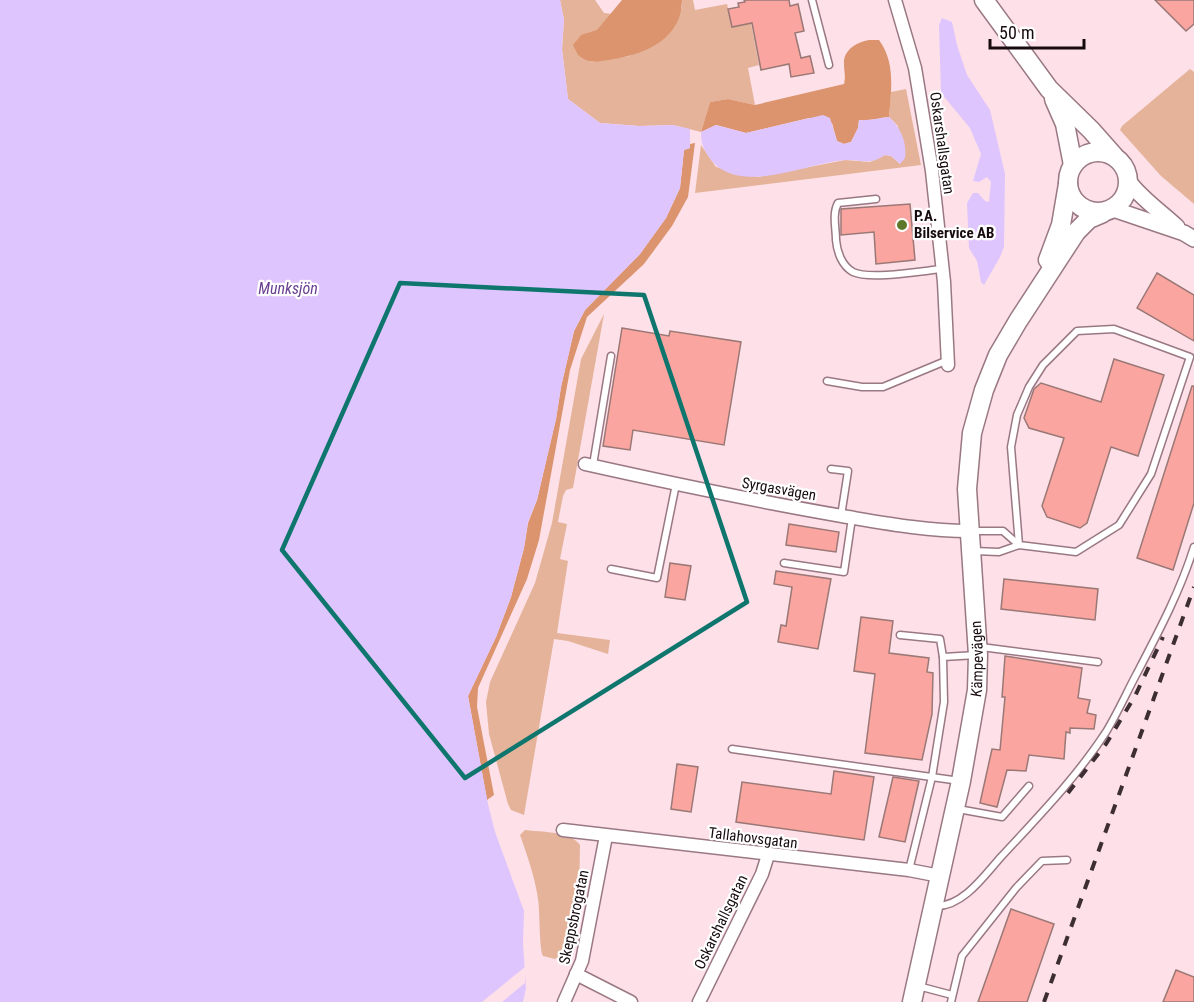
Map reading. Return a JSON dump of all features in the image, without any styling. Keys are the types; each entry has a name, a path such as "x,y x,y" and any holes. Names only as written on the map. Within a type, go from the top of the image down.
{"main road":[{"path":"984,0 1049,89 1125,167 1129,182 1124,199 1108,211 1093,213 1084,209 1070,194 1069,174 1073,165 1087,154 1096,152 1114,156"},
{"path":"1049,89 1065,123 1073,165"},
{"name":"Kämpevägen","path":"1018,321 1053,249 1061,225 1068,184"},
{"name":"Kämpevägen","path":"914,994 961,781 977,690 977,651 967,489 972,433 984,390 998,355 1018,321 1076,232 1089,219 1108,211"}],"street":[{"name":"Oskarshallsgatan","path":"896,0 915,68 932,171 942,269 948,363"},
{"path":"1129,182 1146,201 1189,236"},
{"path":"1108,211 1189,236"},
{"name":"Syrgasvägen","path":"589,465 759,502 944,531 969,531"},
{"name":"Tallahovsgatan","path":"563,830 909,870 940,876"},
{"name":"Skeppsbrogatan","path":"564,1002 582,961 606,836"},
{"name":"Oskarshallsgatan","path":"699,1002 762,874 768,855"},
{"path":"576,974 631,1002"}],"lane":[{"path":"812,0 829,65"},
{"path":"876,199 838,203 834,210 837,248 847,267 862,275 942,269"},
{"path":"970,551 999,552 1019,546 1076,552 1119,525 1151,474 1190,357 1114,328 1077,331 1043,365 1029,387 1017,415 1011,447 1019,546"},
{"path":"589,465 611,356"},
{"path":"827,381 862,387 883,387 948,363"},
{"path":"784,563 844,572 848,471 831,470"},
{"path":"611,569 657,578 676,484"},
{"path":"969,531 1003,531 1019,546"},
{"path":"933,906 946,906 961,898 978,882 1064,787 1106,732 1169,612 1194,547"},
{"path":"900,635 940,639 943,657 944,702 932,777 909,870"},
{"path":"943,657 991,647 1098,662"},
{"path":"732,749 961,781"},
{"path":"954,808 1002,817 1029,786"},
{"path":"914,994 951,998 962,956 1016,888 1042,861 1066,860"}],"highlighted area":[{"path":"400,283 644,295 747,602 465,778 282,550"}],"shaded area":[{"path":"560,0 595,0 604,13 621,15 591,62 630,56 682,8 682,0 693,0 695,10 727,4 731,22 750,18 759,65 748,68 755,105 728,99 710,102 701,132 673,125 639,126 600,123 568,99 562,49 564,20"},
{"path":"622,0 682,0 676,25 660,42 650,48 626,57 599,62 587,60 578,55 573,45 581,35 597,30"},
{"path":"869,40 879,40 888,58 891,77 889,117 859,120 851,142 844,144 837,141 832,123 809,118 746,133 716,125 701,132 710,102 728,99 755,105 844,84 844,59 848,51"},
{"path":"1190,69 1194,72 1194,204 1161,176 1120,130"},
{"path":"906,89 921,165 695,193 701,145 716,167 758,177 845,160 870,162 885,155 891,156 900,164 898,126 889,117 891,92"},
{"path":"695,143 688,197 672,226 644,264 587,317 570,370 539,540 527,579 478,688 477,707 494,795 487,800 468,696 496,637 511,597 528,523 537,500 574,331 585,310 640,254 666,218 680,188 684,150 690,148 690,144"},
{"path":"604,314 573,488 566,490 563,496 558,522 567,524 560,559 568,561 557,633 610,640 608,654 568,641 554,639 524,815 511,810 508,804 489,734 486,702 490,682 535,583 552,523 581,359"},
{"path":"525,830 563,835 576,840 580,845 579,900 582,904 577,928 568,949 555,959 543,956 542,952 537,891 520,835"}],"water":[{"name":"Munksjön","path":"0,0 560,0 564,20 562,49 568,99 600,123 639,126 673,125 690,129 690,148 684,150 680,188 666,218 640,254 585,310 574,331 537,500 528,522 524,548 511,597 496,637 468,696 495,832 524,911 523,944 526,988 523,1002 0,1002"},
{"path":"942,18 952,22 967,75 990,110 1005,174 1004,247 984,285 981,282 977,261 969,248 967,203 973,193 978,193 989,202 991,182 987,177 979,182 973,181 981,154 970,128 941,93 939,25"},
{"path":"823,115 830,118 837,141 844,144 851,142 859,120 889,117 902,136 905,158 900,164 891,156 885,155 870,161 829,162 754,177 737,175 721,169 709,157 702,142 701,132 716,125 746,133"}],"pier":[{"path":"525,967 525,983 502,1002 482,1002"}],"building":[{"path":"744,0 789,0 790,6 798,4 804,31 795,33 801,58 810,56 814,73 791,77 789,64 761,70 752,23 732,27 728,9 739,7 738,3 745,2"},
{"path":"1155,0 1194,0 1194,24 1186,31"},
{"path":"910,204 915,260 876,264 874,232 841,235 841,209"},
{"path":"1157,273 1194,295 1194,341 1137,308"},
{"path":"622,328 669,336 670,331 741,342 724,445 633,430 630,450 603,446"},
{"path":"1114,359 1164,375 1138,456 1111,447 1087,523 1080,528 1047,517 1042,506 1064,438 1029,428 1024,418 1034,389 1041,383 1101,402"},
{"path":"1192,386 1194,386 1194,503 1173,570 1137,558"},
{"path":"789,524 839,532 836,552 786,545"},
{"path":"670,563 691,566 685,600 665,597"},
{"path":"776,571 831,579 818,649 778,642 781,625 786,626 792,587 774,584"},
{"path":"1004,579 1098,589 1095,620 1001,609"},
{"path":"861,617 893,621 889,653 929,658 927,672 933,673 932,714 922,760 865,753 875,674 854,671"},
{"path":"1005,656 1082,668 1078,698 1090,700 1087,713 1096,715 1094,729 1070,728 1070,733 1066,732 1064,759 1029,755 1026,771 1007,770 997,807 980,803 992,749 1000,750 1005,697 1002,697"},
{"path":"677,764 698,767 691,812 671,809"},
{"path":"834,771 874,777 864,840 736,822 742,782 831,794"},
{"path":"893,777 919,781 905,842 879,837"},
{"path":"1011,909 1054,924 1027,1002 978,1002"},
{"path":"1176,970 1194,977 1194,1002 1163,1002"}],"railway":[{"path":"1044,1002 1194,587"},
{"path":"1068,793 1106,744 1135,696 1163,637"}],"place":[{"name":"P.A. Bilservice AB","path":"902,225"}]}
